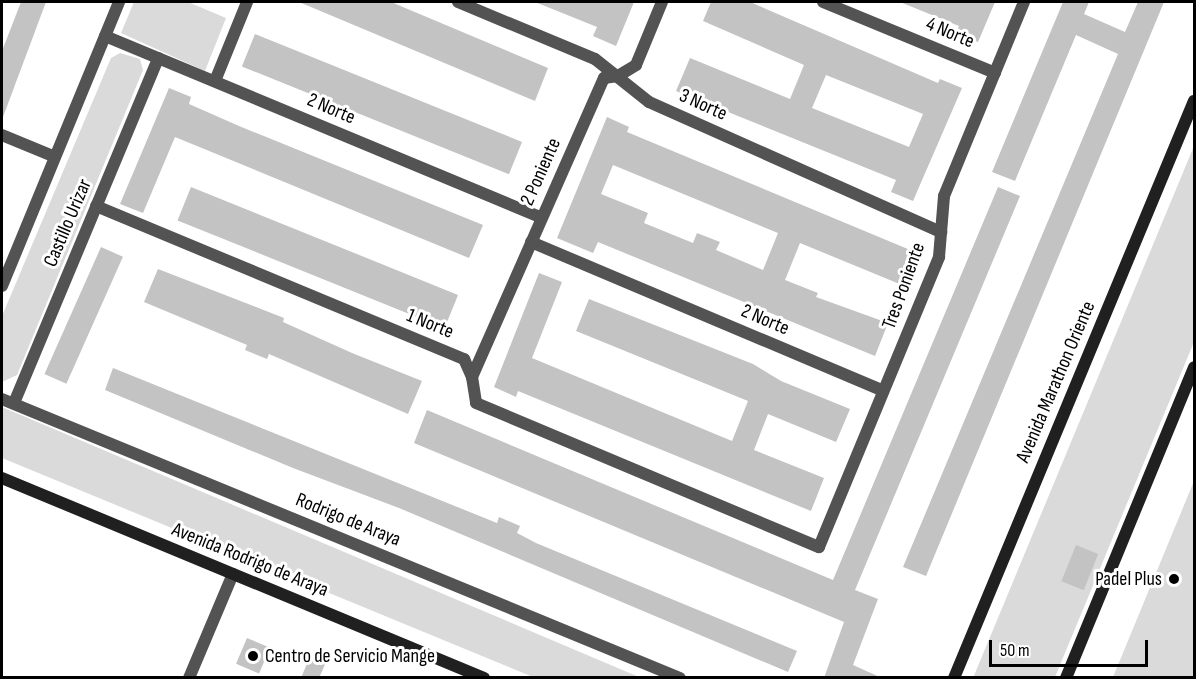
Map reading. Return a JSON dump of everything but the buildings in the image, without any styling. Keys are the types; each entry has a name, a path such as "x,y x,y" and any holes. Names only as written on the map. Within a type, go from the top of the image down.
{"main road":[{"name":"Avenida Marathon Oriente","path":"954,678 1194,101"},
{"path":"1066,678 1194,367"},
{"name":"Avenida Rodrigo de Araya","path":"2,478 484,678"}],"street":[{"name":"Castillo Urizar","path":"2,286 119,2"},
{"path":"215,81 247,2"},
{"name":"3 Norte","path":"458,2 595,59 649,102 941,232"},
{"name":"2 Poniente","path":"472,377 604,78 618,76 636,65 662,2"},
{"name":"4 Norte","path":"823,2 995,73"},
{"name":"Tres Poniente","path":"819,547 939,257 944,195 1024,2"},
{"name":"2 Norte","path":"105,36 542,218"},
{"name":"Castillo Urizar","path":"14,404 158,58"},
{"path":"2,135 55,157"},
{"name":"1 Norte","path":"96,206 464,359 472,377 476,403 819,547"},
{"name":"2 Norte","path":"531,242 883,391"},
{"name":"Rodrigo de Araya","path":"2,399 680,678"},
{"path":"189,678 233,574"}],"shaded area":[{"path":"134,2 188,2 226,18 205,71 121,33"},
{"path":"120,53 140,59 143,70 17,375 2,382 2,316 111,58"},
{"path":"1194,146 1194,342 1055,677 973,678"},
{"path":"2,407 639,677 533,677 2,458"},
{"name":"Padel Plus","path":"1194,481 1194,677 1113,677"}],"place":[{"name":"Padel Plus","path":"1174,579"},
{"name":"Centro de Servicio Mange","path":"253,656"}]}
